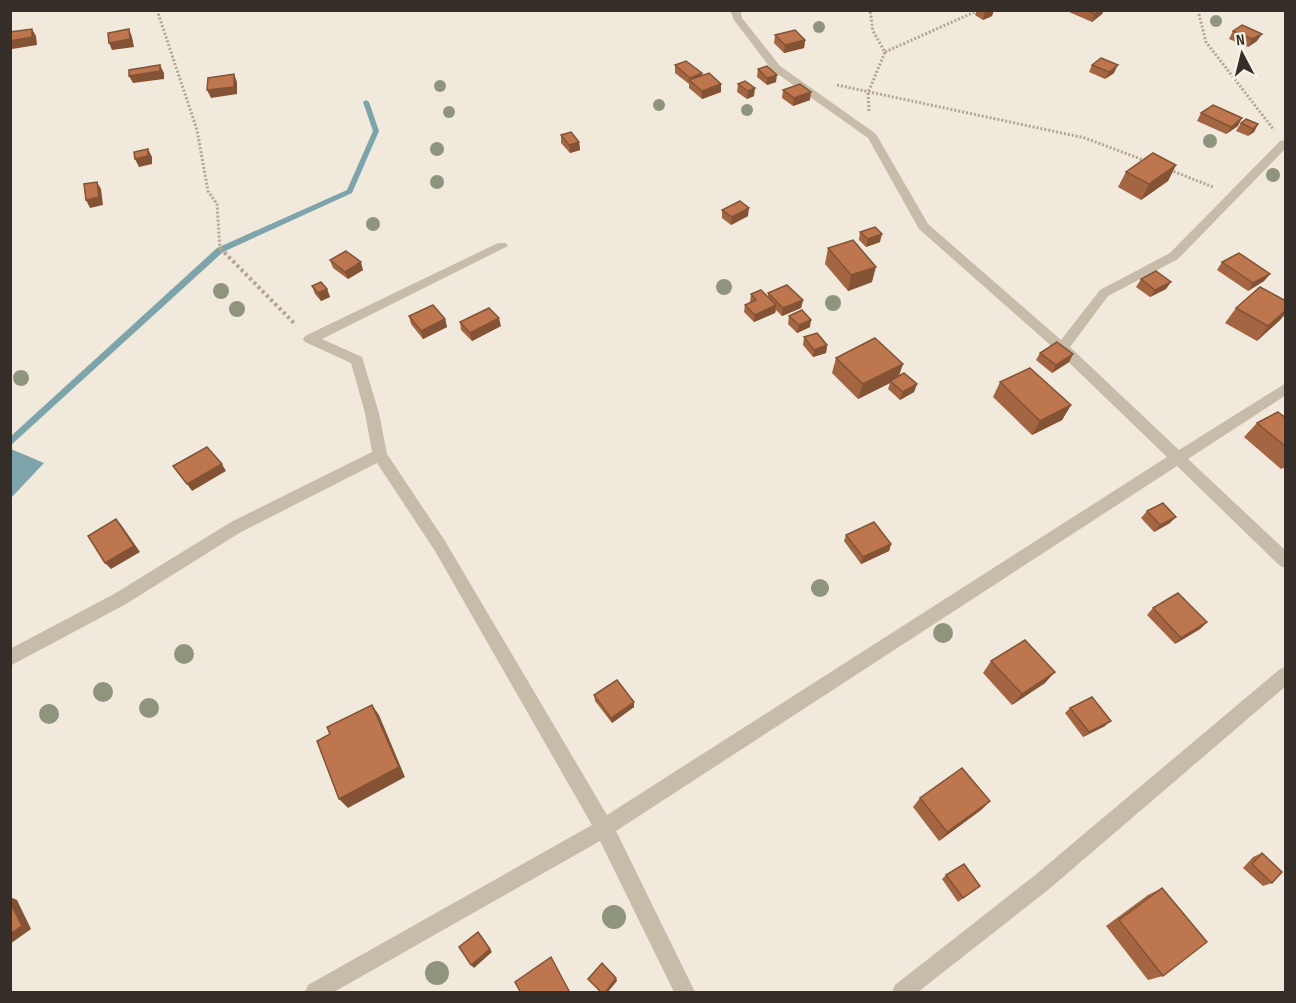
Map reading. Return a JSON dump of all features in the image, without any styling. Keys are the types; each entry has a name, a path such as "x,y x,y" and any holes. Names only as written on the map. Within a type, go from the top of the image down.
{"street":[{"path":"735,10 737,18 776,68 872,136 922,226 1062,348 1286,561"},
{"path":"1062,348 1104,293 1165,262 1284,143"},
{"path":"310,339 502,246"},
{"path":"310,339 357,360 372,414 380,455 440,546 604,828 686,993"},
{"path":"315,993 604,828 1286,388"},
{"path":"10,658 120,599 236,527 380,455"},
{"path":"902,993 1041,883 1286,675"}],"path":[{"path":"157,10 197,130 208,191 217,204 220,250 310,339"},
{"path":"870,10 873,31 885,52"},
{"path":"872,136 868,93 885,52 979,10"},
{"path":"1198,10 1206,42 1284,143"},
{"path":"833,84 1085,138 1149,162"},
{"path":"1159,166 1234,195"}],"water":[{"path":"11,449 44,463 11,498"}],"building":[{"path":"1087,10 1100,10 1095,14"},
{"path":"1242,25 1262,34 1252,39 1233,31"},
{"path":"32,29 32,37 10,41 10,32"},
{"path":"129,29 130,39 109,43 108,33"},
{"path":"795,30 805,40 785,45 775,35"},
{"path":"1101,58 1118,65 1109,72 1092,65"},
{"path":"686,61 702,73 690,78 675,65"},
{"path":"160,65 160,71 129,76 129,70"},
{"path":"767,66 777,75 767,78 758,69"},
{"path":"709,73 721,84 702,91 689,80"},
{"path":"234,74 234,87 207,90 208,78"},
{"path":"745,81 755,88 748,91 738,84"},
{"path":"800,84 811,92 794,98 783,90"},
{"path":"1213,105 1242,118 1231,127 1201,113"},
{"path":"1246,119 1258,124 1253,129 1241,123"},
{"path":"571,132 579,142 569,145 561,135"},
{"path":"148,149 148,156 135,159 134,152"},
{"path":"1153,153 1176,165 1149,184 1126,172"},
{"path":"97,182 99,197 86,200 84,184"},
{"path":"740,201 749,208 732,217 722,210"},
{"path":"875,227 882,234 868,239 860,232"},
{"path":"853,240 876,267 851,275 828,248"},
{"path":"346,251 361,262 345,272 330,260"},
{"path":"1239,253 1270,274 1253,283 1222,262"},
{"path":"1156,271 1171,282 1155,290 1141,279"},
{"path":"321,282 327,289 318,293 312,286"},
{"path":"787,285 803,300 783,308 768,293"},
{"path":"1260,287 1286,301 1286,310 1268,326 1236,308"},
{"path":"761,290 776,305 755,315 745,305 756,300 751,294"},
{"path":"433,305 445,319 421,331 409,316"},
{"path":"489,308 499,318 470,333 460,322"},
{"path":"802,310 811,320 799,325 789,316"},
{"path":"817,333 827,345 814,350 804,337"},
{"path":"875,338 903,364 863,384 836,358"},
{"path":"1057,342 1073,354 1056,365 1040,353"},
{"path":"1030,368 1071,405 1040,421 1000,382"},
{"path":"904,373 917,384 903,392 890,381"},
{"path":"1278,412 1286,418 1286,447 1257,423"},
{"path":"207,447 222,464 187,484 173,466"},
{"path":"1163,503 1176,517 1160,525 1147,511"},
{"path":"116,519 134,546 105,563 88,536"},
{"path":"874,522 891,544 863,557 846,535"},
{"path":"1178,593 1207,622 1181,638 1153,608"},
{"path":"1025,640 1055,672 1022,694 991,661"},
{"path":"617,680 634,702 611,718 594,695"},
{"path":"1092,697 1111,721 1089,732 1070,708"},
{"path":"372,705 399,767 339,799 317,741 330,734 327,727"},
{"path":"962,768 990,801 947,832 920,798"},
{"path":"1262,853 1282,872 1272,883 1252,864"},
{"path":"964,864 980,886 963,898 946,875"},
{"path":"1162,888 1207,942 1163,976 1119,920"},
{"path":"10,902 22,926 10,934"},
{"path":"478,932 490,949 471,965 459,947"},
{"path":"551,957 570,993 521,993 515,982"},
{"path":"602,963 616,978 605,993 602,993 588,979"}],"waterway":[{"path":"10,443 220,250 350,191 376,131 366,102"}]}
